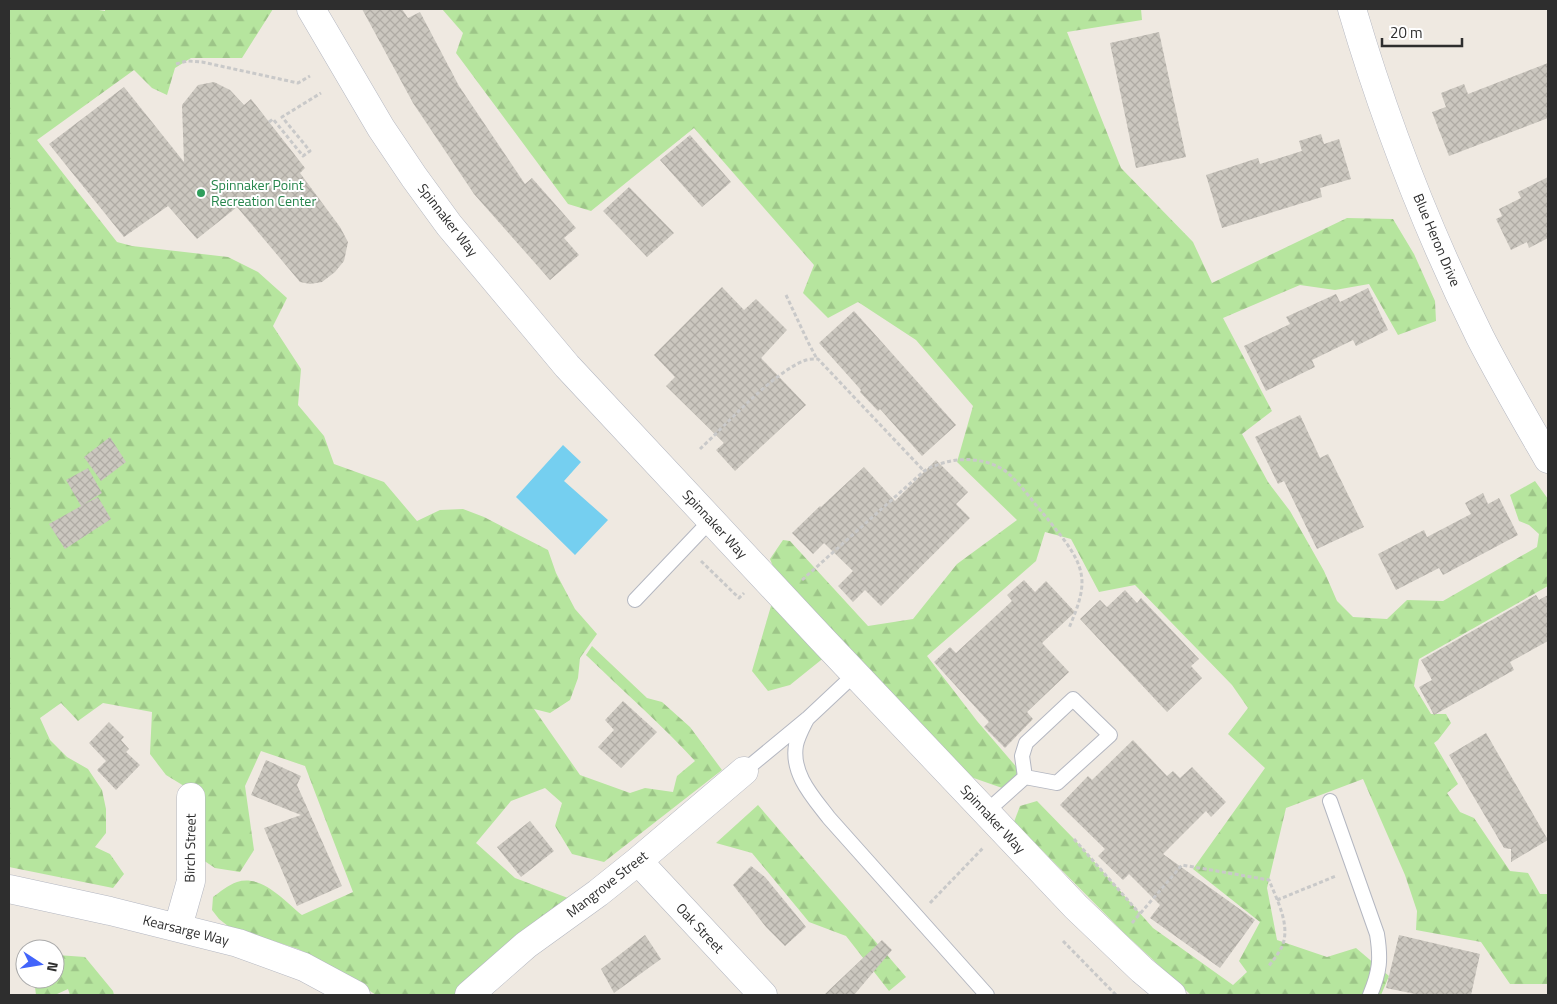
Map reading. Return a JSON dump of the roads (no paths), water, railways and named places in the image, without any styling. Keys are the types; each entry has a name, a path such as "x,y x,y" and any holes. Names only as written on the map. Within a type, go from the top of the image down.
{"street":[{"name":"Spinnaker Way","path":"311,9 381,128 450,225 562,359 855,674 1076,907 1142,970 1172,995"},
{"name":"Blue Heron Drive","path":"1352,9 1369,67 1428,223 1480,338 1548,459"},
{"name":"Mangrove Street","path":"469,995 526,945 598,893 638,861 744,771"},
{"name":"Birch Street","path":"178,927 191,881 191,797"},
{"name":"Oak Street","path":"638,861 754,992"},
{"name":"Kearsarge Way","path":"9,889 178,927 238,943 304,966 356,995"}],"lane":[{"path":"635,600 711,520"},
{"path":"744,771 807,719 855,674"},
{"path":"1074,699 1110,735 1057,783 1025,777 1022,756 1026,743 1074,699"},
{"path":"807,719 797,743 795,759 801,778 829,818 987,995"},
{"path":"986,812 1025,777"},
{"path":"1330,801 1377,934 1380,952 1378,975 1370,995"}],"water":[{"path":"563,445 581,462 564,481 608,520 575,555 516,497"}],"place":[{"name":"Spinnaker Point Recreation Center","path":"201,193"}]}
